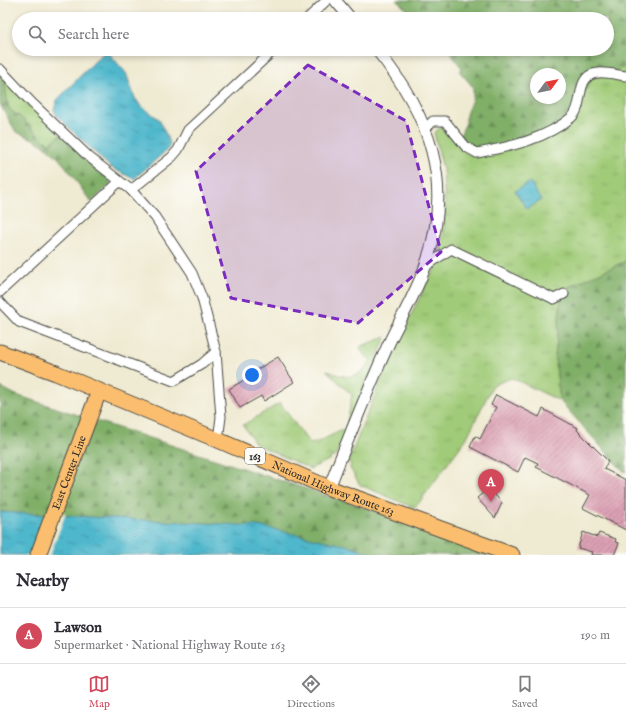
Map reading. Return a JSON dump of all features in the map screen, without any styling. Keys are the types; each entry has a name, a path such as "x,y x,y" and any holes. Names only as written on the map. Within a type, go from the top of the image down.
{"highway":[{"name":"National Highway Route 163","path":"0,352 218,440 329,488 512,555"},
{"name":"East Center Line","path":"38,555 99,391"}],"street":[{"path":"314,12 327,0"},
{"path":"335,0 345,12"},
{"path":"131,190 172,157 178,150 188,130 267,56"},
{"path":"329,488 362,403 426,266 434,233 438,194 432,150 426,129 408,93 381,56"},
{"path":"0,69 61,130 119,182 131,190 155,217 192,273 202,298 216,352 221,417 218,440"},
{"path":"615,75 626,70"},
{"path":"426,129 433,121 445,121 466,147 477,153 519,145 547,132 573,116 579,106 581,87 589,76 598,73 626,76"},
{"path":"0,292 119,182"},
{"path":"426,266 451,249 554,299 564,294"},
{"path":"0,302 19,322 174,381 202,364 216,352"}],"highlighted area":[{"path":"308,65 406,121 441,252 358,323 231,298 196,171"}],"green space":[{"path":"396,0 626,0 626,66 615,72 596,69 576,107 571,113 558,124 537,135 502,147 479,152 468,145 460,135 466,123 466,114 473,97 473,87 460,72 462,68 453,56 614,56 614,12 409,12"},
{"path":"626,66 626,261 562,290 555,358 560,401 512,378 493,385 466,439 415,508 360,485 350,468 351,463 348,462 390,357 438,261 443,238 445,208 443,169 434,133 441,127 466,153 476,157 519,142 558,104 566,104 566,96 581,81 615,72"},
{"path":"0,73 8,81 6,87 6,99 12,112 23,119 40,137 49,143 54,141 60,134 108,177 111,184 91,202 60,160 42,144 16,132 0,104"},
{"path":"8,81 60,134 54,141 49,143 42,139 25,121 9,109 5,87"},
{"path":"626,261 626,472 622,470 560,401 555,358 562,290"},
{"path":"386,337 335,457 332,456 331,459 310,469 256,444 243,425 280,403 310,444 320,441 346,428 352,395 326,370 346,376 356,375 366,367 371,360 365,356 360,349 361,346"},
{"path":"0,387 16,395 372,510 495,555 374,555 354,547 171,522 0,512"}],"water":[{"path":"100,56 111,56 126,73 135,98 141,106 159,119 170,143 168,149 134,179 110,167 57,116 54,110 57,100"},
{"path":"530,182 541,200 527,209 515,191"},
{"path":"0,512 258,526 354,547 374,555 0,555"}],"pier":[{"path":"46,512 66,513 50,555 30,555"}],"building":[{"path":"278,357 294,382 264,401 261,396 240,408 229,389 249,377 248,375"},
{"path":"496,395 539,417 543,409 578,428 577,430 608,461 604,469 626,480 626,530 583,508 590,495 536,467 538,463 525,457 518,472 470,447 475,436 480,439 496,407 491,405"},
{"path":"489,488 502,503 495,518 477,498"},
{"path":"583,532 597,537 599,533 616,539 615,542 619,543 614,555 591,555 592,552 578,548"}],"place":[{"name":"Lawson","path":"491,502"}]}
